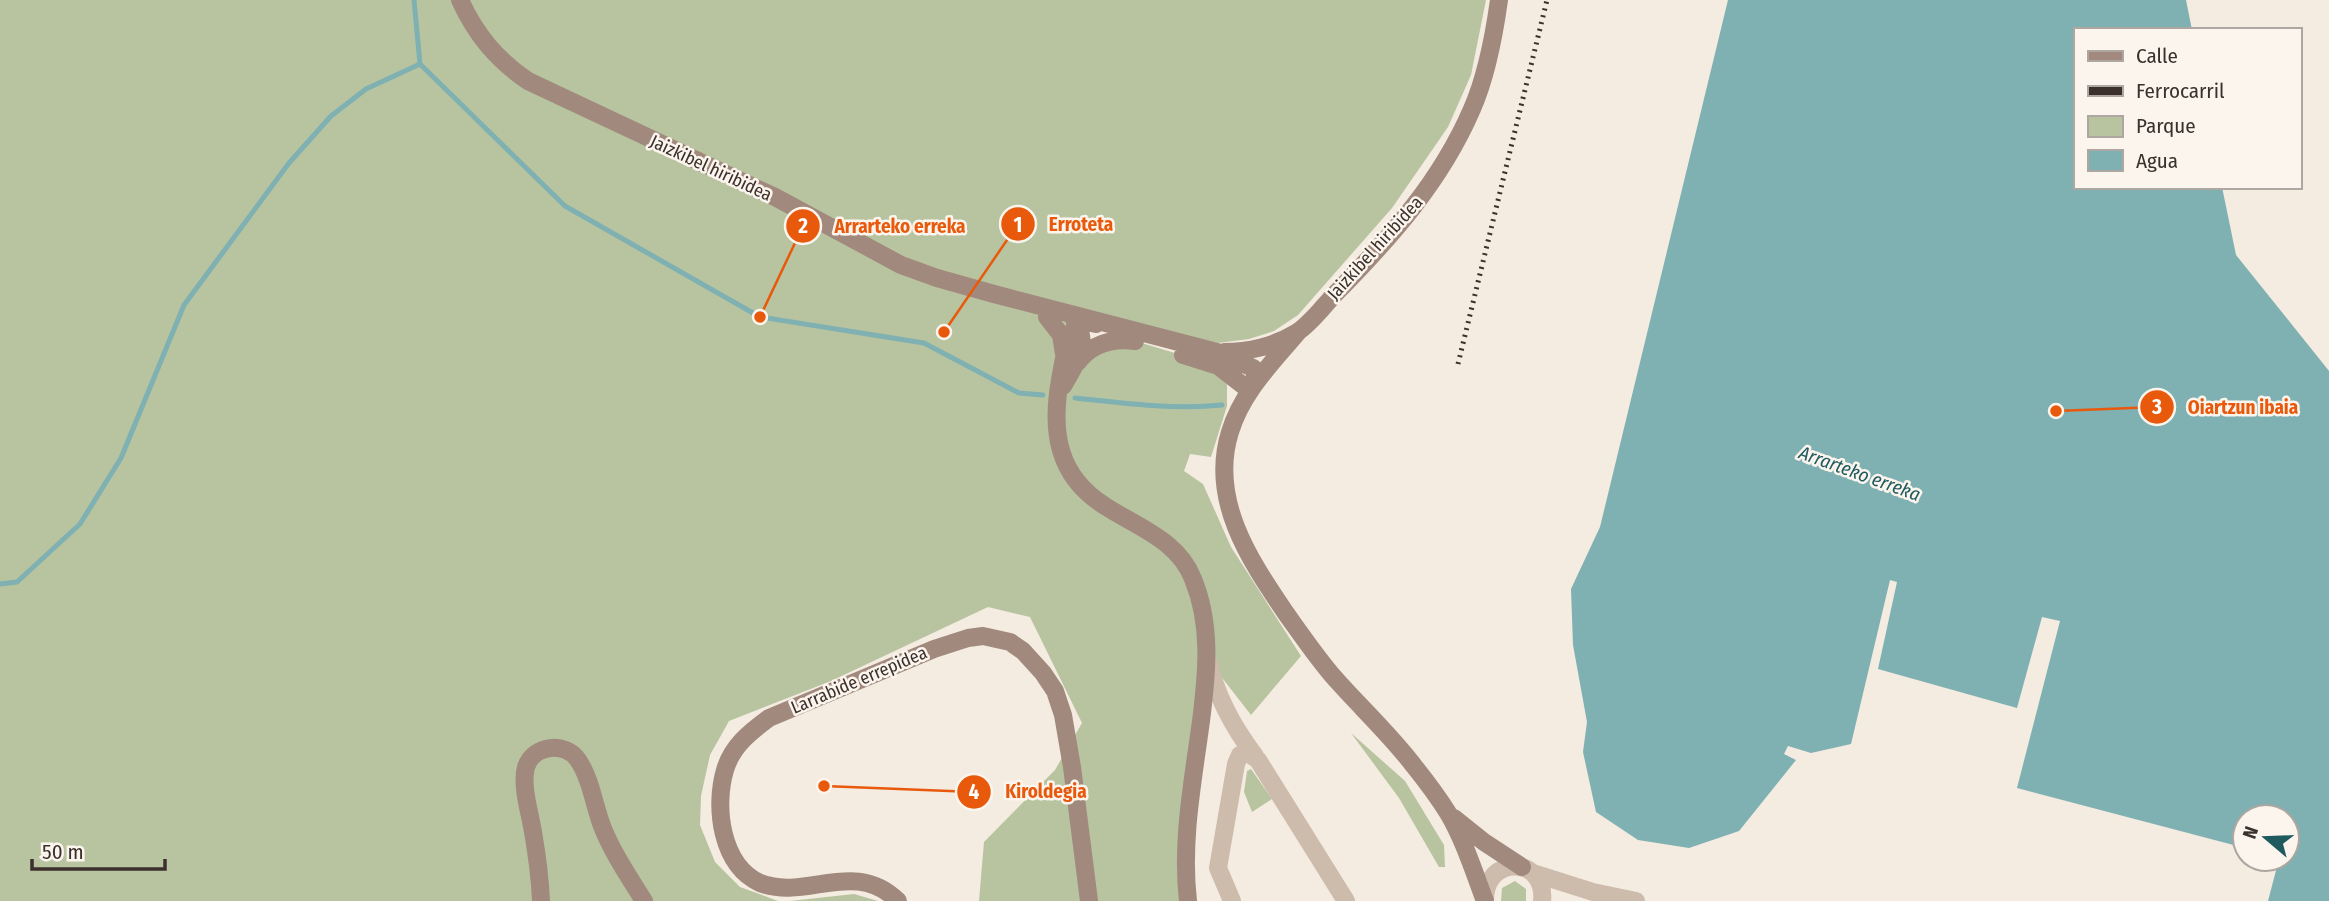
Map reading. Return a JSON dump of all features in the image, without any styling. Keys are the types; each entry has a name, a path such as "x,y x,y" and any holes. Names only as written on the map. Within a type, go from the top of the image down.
{"street":[{"name":"Jaizkibel hiribidea","path":"460,0 487,46 513,71 536,86 775,197 901,265 1072,319"},
{"name":"Jaizkibel hiribidea","path":"1217,352 1258,348 1298,332 1398,228 1448,157 1469,116 1483,79 1499,0"},
{"name":"Jaizkibel hiribidea","path":"994,294 1047,317 1072,319"},
{"path":"1047,317 1061,335 1069,362 1055,411 1058,443 1063,459 1080,485 1103,506 1162,540 1179,556 1192,576 1202,606 1208,660 1219,697 1250,755 1346,901"},
{"path":"1072,319 1133,335 1206,361 1251,387"},
{"path":"1069,362 1079,359 1082,344 1072,319"},
{"path":"1298,332 1251,387 1229,433 1225,456 1226,495 1234,524 1266,584 1317,657 1412,763 1448,813 1485,901"},
{"name":"Jaizkibel hiribidea","path":"1133,335 1217,352 1253,368 1256,379 1251,387"},
{"path":"1069,362 1100,344 1133,335"},
{"name":"Larrabide errepidea","path":"898,901 872,883 852,881 793,889 772,887 747,875 736,864 729,851 723,830 725,769 745,735 769,718 934,649 983,636 1010,642 1023,651 1055,691 1063,715 1072,767 1089,901"},
{"path":"1188,901 1185,847 1208,660"},
{"path":"541,901 540,877 526,787 526,768 534,755 558,747 578,759 602,827 644,901"},
{"path":"1232,901 1217,867 1236,764 1240,755 1250,755"},
{"path":"1448,813 1484,842 1527,870 1543,889 1542,901"},
{"path":"1485,901 1485,891 1494,874 1512,866 1572,887 1636,901"},
{"path":"1572,901 1614,897"}],"green space":[{"path":"0,0 1486,0 1471,75 1448,127 1392,208 1298,315 1274,331 1249,339 1218,343 1068,312 1064,357 1081,357 1135,341 1218,366 1227,385 1227,406 1211,457 1190,454 1184,471 1203,484 1231,547 1301,656 1251,715 1209,661 1188,901 979,901 984,842 1055,770 1082,723 1030,617 988,607 831,681 729,721 710,755 701,796 700,825 715,862 740,887 778,901 0,901"},
{"path":"1351,733 1405,781 1444,845 1445,867 1439,867 1399,798"},
{"path":"1251,769 1272,799 1252,812 1244,792 1247,771"},
{"path":"1515,881 1526,889 1526,901 1501,901 1502,888"},
{"path":"854,894 878,901 790,901"}],"water":[{"path":"1728,0 2186,0 2192,28 2074,28 2074,189 2222,189 2236,255 2329,371 2329,901 2268,901 2275,873 2301,873 2301,803 2231,803 2231,844 2017,788 2060,621 2042,617 2017,708 1878,669 1897,582 1890,580 1851,744 1811,753 1788,746 1784,754 1796,760 1739,831 1689,848 1638,840 1596,812 1583,752 1587,722 1573,645 1571,589 1600,527"}],"waterway":[{"name":"Arrarteko erreka","path":"414,0 420,64 565,206 760,317 924,343 1019,393 1043,395"},
{"path":"0,584 17,582 80,524 121,458 184,305 289,163 331,116 366,89 420,64"},
{"name":"Arrarteko erreka","path":"1075,398 1167,406 1222,405"}],"railway":[{"path":"1458,364 1547,0"}],"place":[{"name":"Arrarteko erreka","path":"760,317"},
{"name":"Erroteta","path":"944,332"},
{"name":"Oiartzun ibaia","path":"2056,411"},
{"name":"Kiroldegia","path":"824,786"}]}
